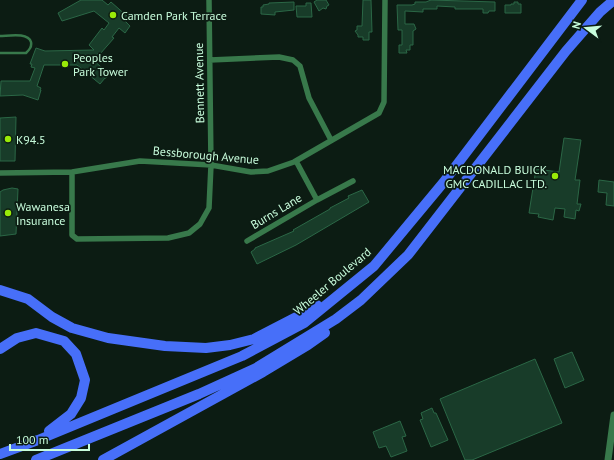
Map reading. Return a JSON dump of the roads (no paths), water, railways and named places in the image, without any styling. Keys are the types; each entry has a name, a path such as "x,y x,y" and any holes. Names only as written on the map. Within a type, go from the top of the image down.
{"highway":[{"name":"Wheeler Boulevard","path":"2,453 38,440 242,356 304,322 374,266 443,182 582,0"},
{"path":"103,460 263,372 308,345 360,308 391,276 408,255 556,63 600,12 614,0"},
{"path":"584,30 614,8"},
{"path":"0,290 28,298 62,323 91,334 146,344 206,348 230,345 254,339 310,310 359,274 388,249"},
{"path":"36,460 199,394 256,368 336,319 361,300 408,255"},
{"path":"0,350 17,338 36,333 64,341 76,354 85,380 81,398 71,414 38,440"}],"street":[{"name":"Bennett Avenue","path":"72,172 72,235 77,238 168,238 189,233 200,224 209,208 211,165 209,0"},
{"name":"Bessborough Avenue","path":"0,173 72,172 140,161 211,165 251,172 268,171 296,161 378,113 384,102 385,0"},
{"path":"210,60 279,58 293,60 300,66 309,98 331,140"},
{"name":"Burns Lane","path":"296,161 316,200"},
{"name":"Burns Lane","path":"247,241 316,200 353,181"},
{"path":"608,460 614,415"}],"lane":[{"path":"0,36 25,36 30,39 31,45 26,53 0,53"}],"place":[{"name":"Camden Park Terrace","path":"113,15"},
{"name":"Peoples Park Tower","path":"65,64"},
{"name":"K94.5","path":"8,139"},
{"name":"MACDONALD BUICK GMC CADILLAC LTD.","path":"555,176"},
{"name":"Wawanesa Insurance","path":"8,213"}]}
